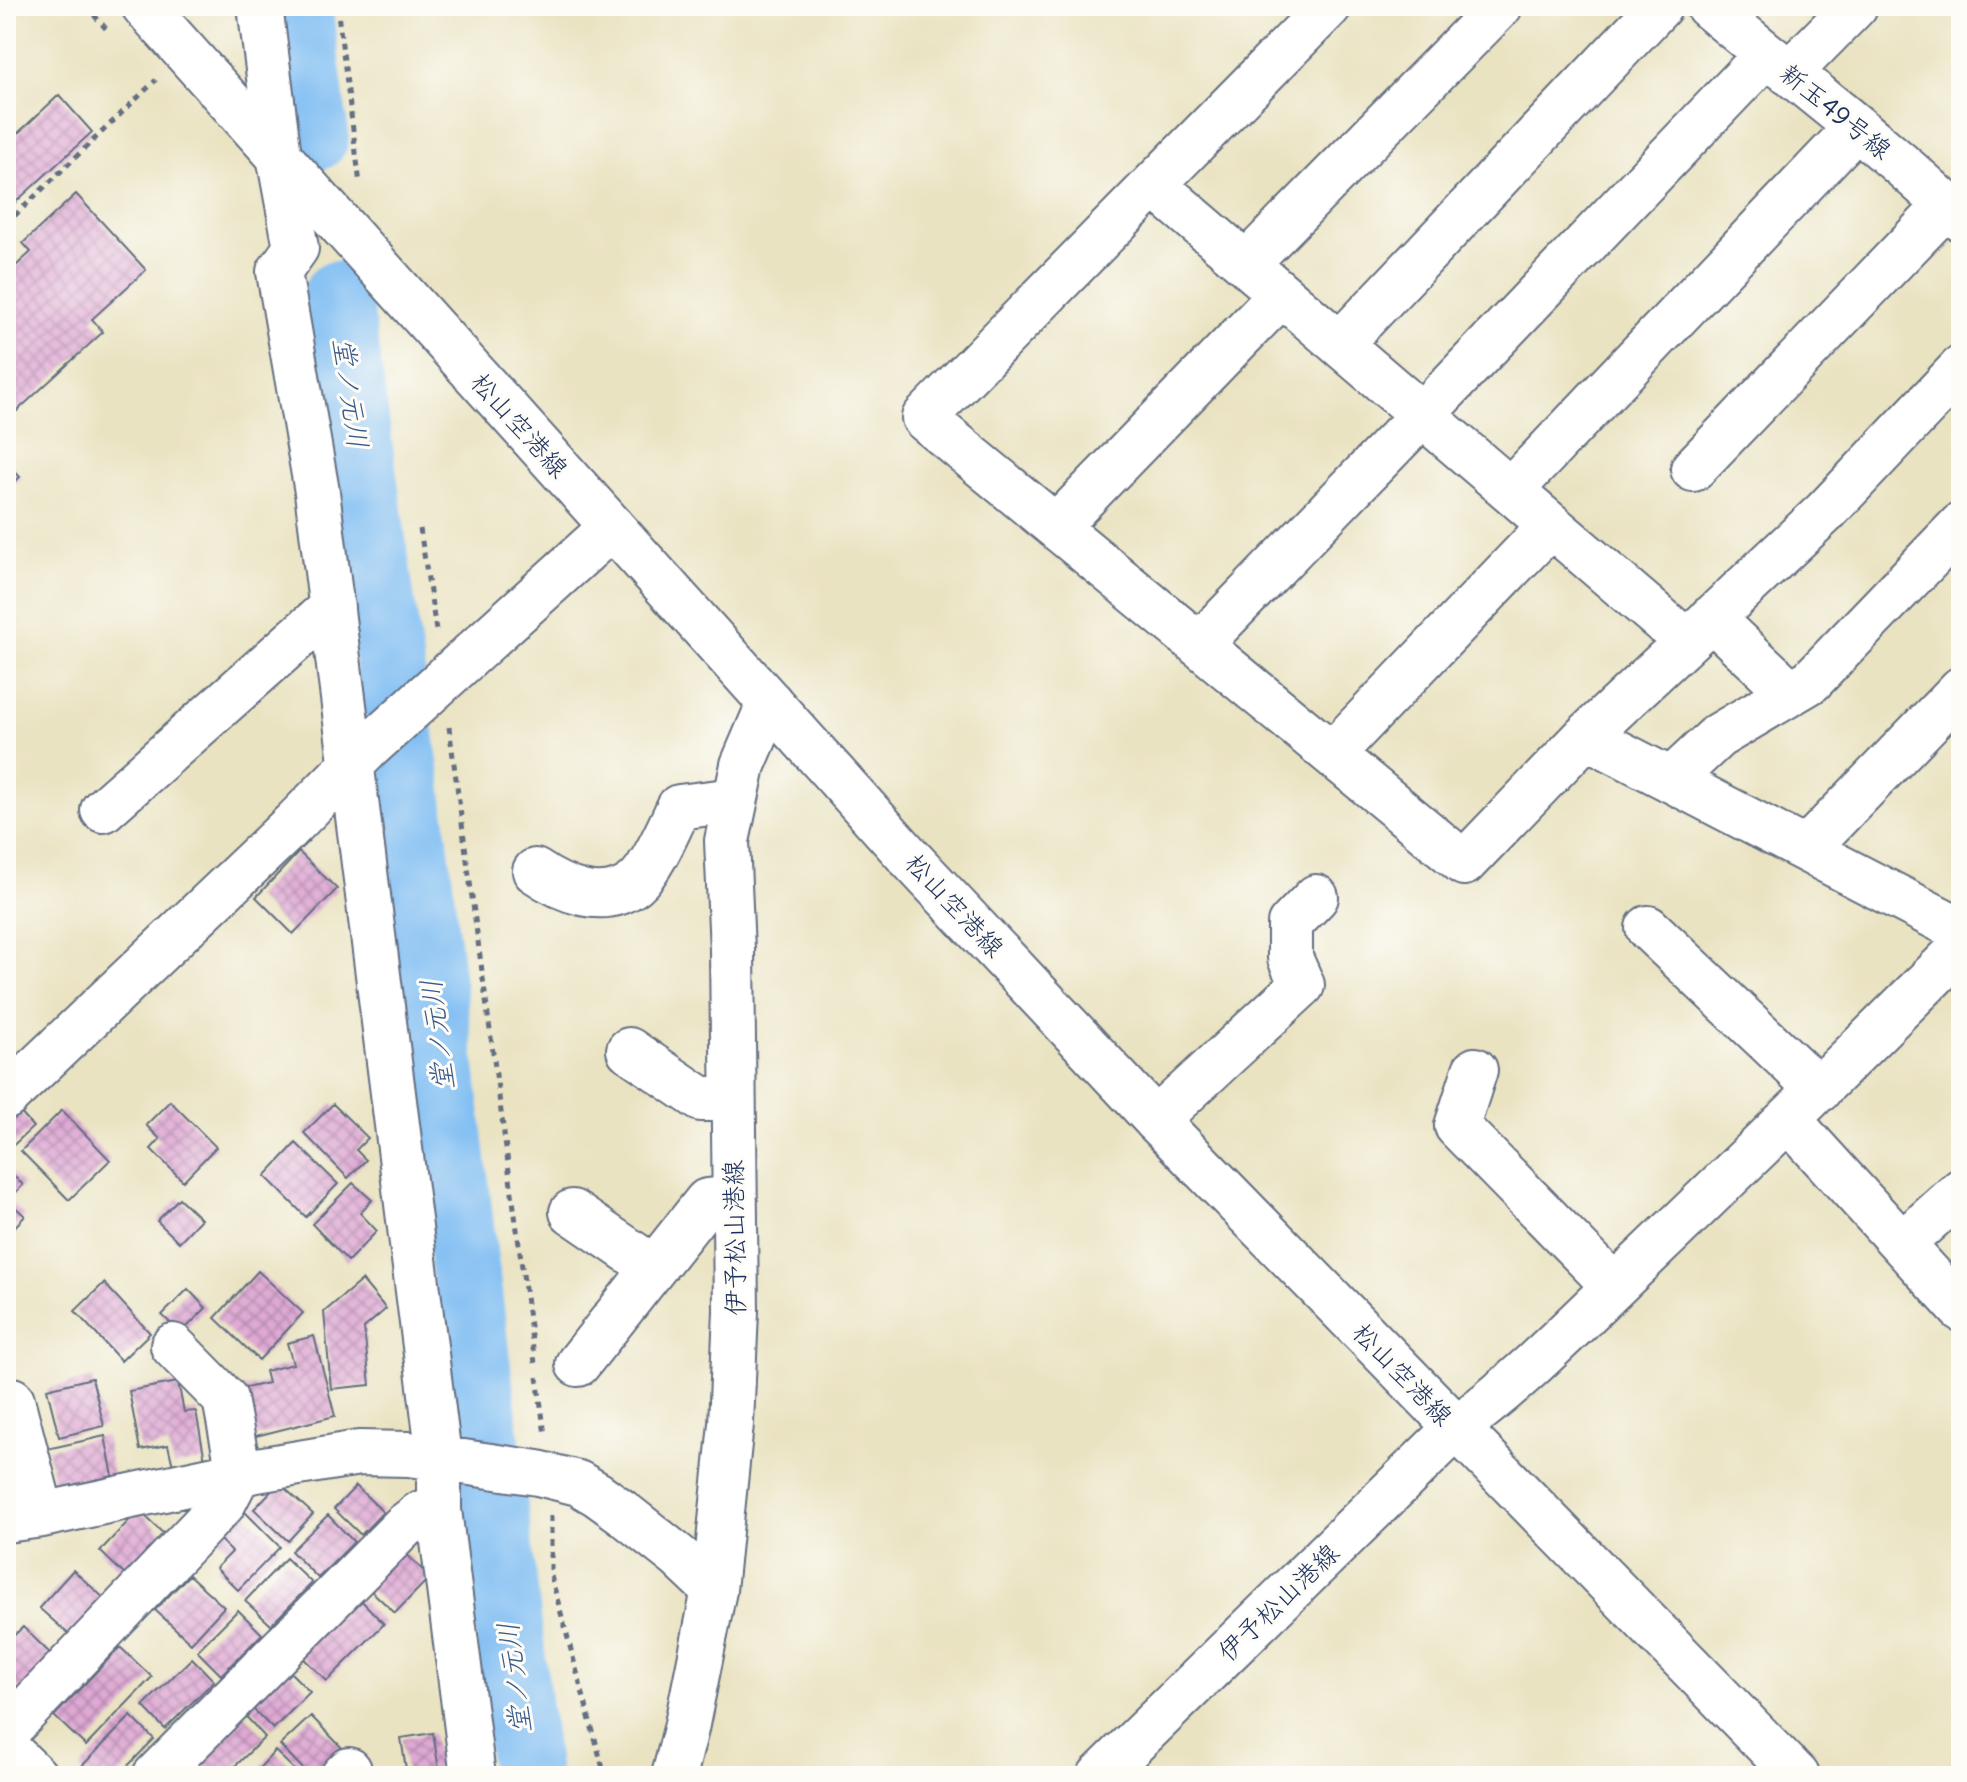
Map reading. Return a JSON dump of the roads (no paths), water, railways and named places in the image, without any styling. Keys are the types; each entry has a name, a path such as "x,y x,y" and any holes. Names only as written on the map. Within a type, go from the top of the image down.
{"street":[{"name":"松山空港線","path":"144,6 908,856 1156,1120 1797,1776"},
{"path":"260,6 279,156 296,248 279,272 317,492 332,607 359,755 444,1459 439,1510 473,1776"},
{"path":"1329,6 924,418 1464,863 1586,736 1825,512 1961,368"},
{"path":"1246,264 1500,6"},
{"path":"1340,344 1660,6"},
{"name":"新玉49号線","path":"1708,6 1895,157 1954,212"},
{"path":"1199,645 1422,415 1777,64 1855,6"},
{"path":"1511,490 1856,128"},
{"path":"1154,185 1551,525 1791,693"},
{"path":"1693,469 1954,212"},
{"path":"1056,527 1281,295"},
{"path":"1332,754 1551,525"},
{"path":"1671,780 1718,736 1811,681 1961,525"},
{"path":"6,1097 293,824 359,755 612,527"},
{"path":"103,810 332,607"},
{"path":"1806,849 1961,689"},
{"name":"伊予松山港線","path":"674,1776 714,1590 731,1424 736,1311 732,950 727,841 743,765 770,702"},
{"path":"1586,736 1961,930"},
{"path":"535,871 555,884 581,894 612,895 635,883 649,865 679,807 735,800"},
{"path":"1156,1120 1302,985 1290,958 1290,924 1316,897"},
{"path":"1648,928 1819,1090"},
{"name":"伊予松山港線","path":"1100,1776 1456,1428 1488,1406 1789,1120 1961,948"},
{"path":"629,1050 701,1099 733,1099"},
{"path":"1475,1070 1457,1126 1614,1286"},
{"path":"1789,1120 1961,1309"},
{"path":"1902,1244 1961,1191"},
{"path":"578,1364 707,1201 734,1198"},
{"path":"572,1212 654,1268"},
{"path":"15,1759 223,1504 239,1473 225,1399 173,1346"},
{"path":"12,1400 24,1518 239,1473 359,1453 397,1453 578,1483 679,1557 714,1590"},
{"path":"155,1776 404,1526 421,1513 439,1510"}],"waterway":[{"name":"堂ノ元川","path":"298,6 315,137"},
{"name":"堂ノ元川","path":"337,295 407,784 526,1776"}]}
